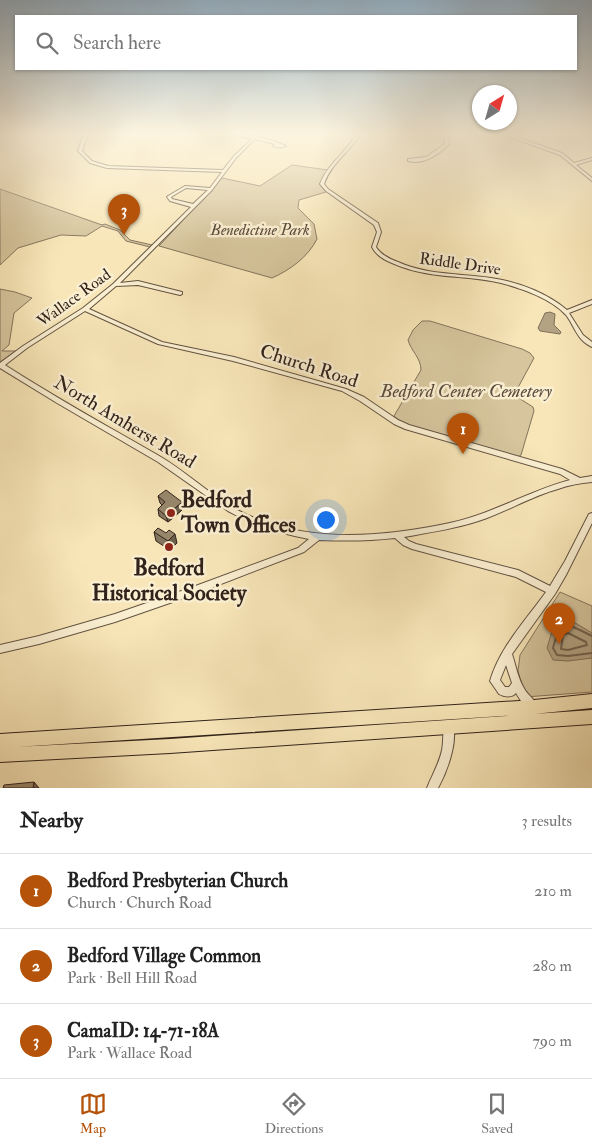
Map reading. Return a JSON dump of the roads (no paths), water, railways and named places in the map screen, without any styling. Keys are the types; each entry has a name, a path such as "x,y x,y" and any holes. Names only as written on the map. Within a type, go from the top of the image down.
{"highway":[{"path":"0,741 534,707 592,701"},
{"path":"0,755 170,746 592,716"}],"street":[{"path":"207,170 223,173"},
{"name":"Wallace Road","path":"0,365 85,309 115,286 211,189 226,170"},
{"name":"Riddle Drive","path":"331,170 322,184 376,224 379,232 374,245 378,252 401,266 416,271 507,283 536,294 566,312"},
{"path":"580,170 592,180"},
{"path":"194,206 170,200 169,197 186,187 211,189"},
{"path":"115,286 138,283 180,293"},
{"path":"592,302 566,312 578,334 592,346"},
{"name":"Church Road","path":"85,309 160,343 247,362 344,390 362,399 396,422 416,430 562,472 577,480"},
{"name":"North Amherst Road","path":"0,365 175,469 241,516 268,527 316,538 354,539 461,524 562,484 577,480"},
{"path":"577,480 592,479"},
{"path":"516,685 514,690 506,692 497,687 495,676 552,591 592,516"},
{"path":"396,534 406,543 415,547 518,574 552,591"},
{"path":"0,649 61,635 116,618 301,550 316,538"},
{"path":"508,654 516,685 521,694 534,707"},
{"path":"432,788 446,758 449,746 447,712"}],"water":[{"path":"545,313 555,314 554,325 561,332 560,334 540,331 538,328"},
{"path":"572,621 592,633 592,658 568,661 553,660 547,648 553,628 557,623"}],"place":[{"name":"CamaID: 14-71-18A","path":"124,235"},
{"name":"Bedford Presbyterian Church","path":"463,454"},
{"name":"Bedford Town Offices","path":"171,513"},
{"name":"Bedford Historical Society","path":"169,547"},
{"name":"Bedford Village Common","path":"559,644"}],"park label":[{"name":"Benedictine Park","path":"260,230"},
{"name":"Bedford Center Cemetery","path":"466,391"}]}
